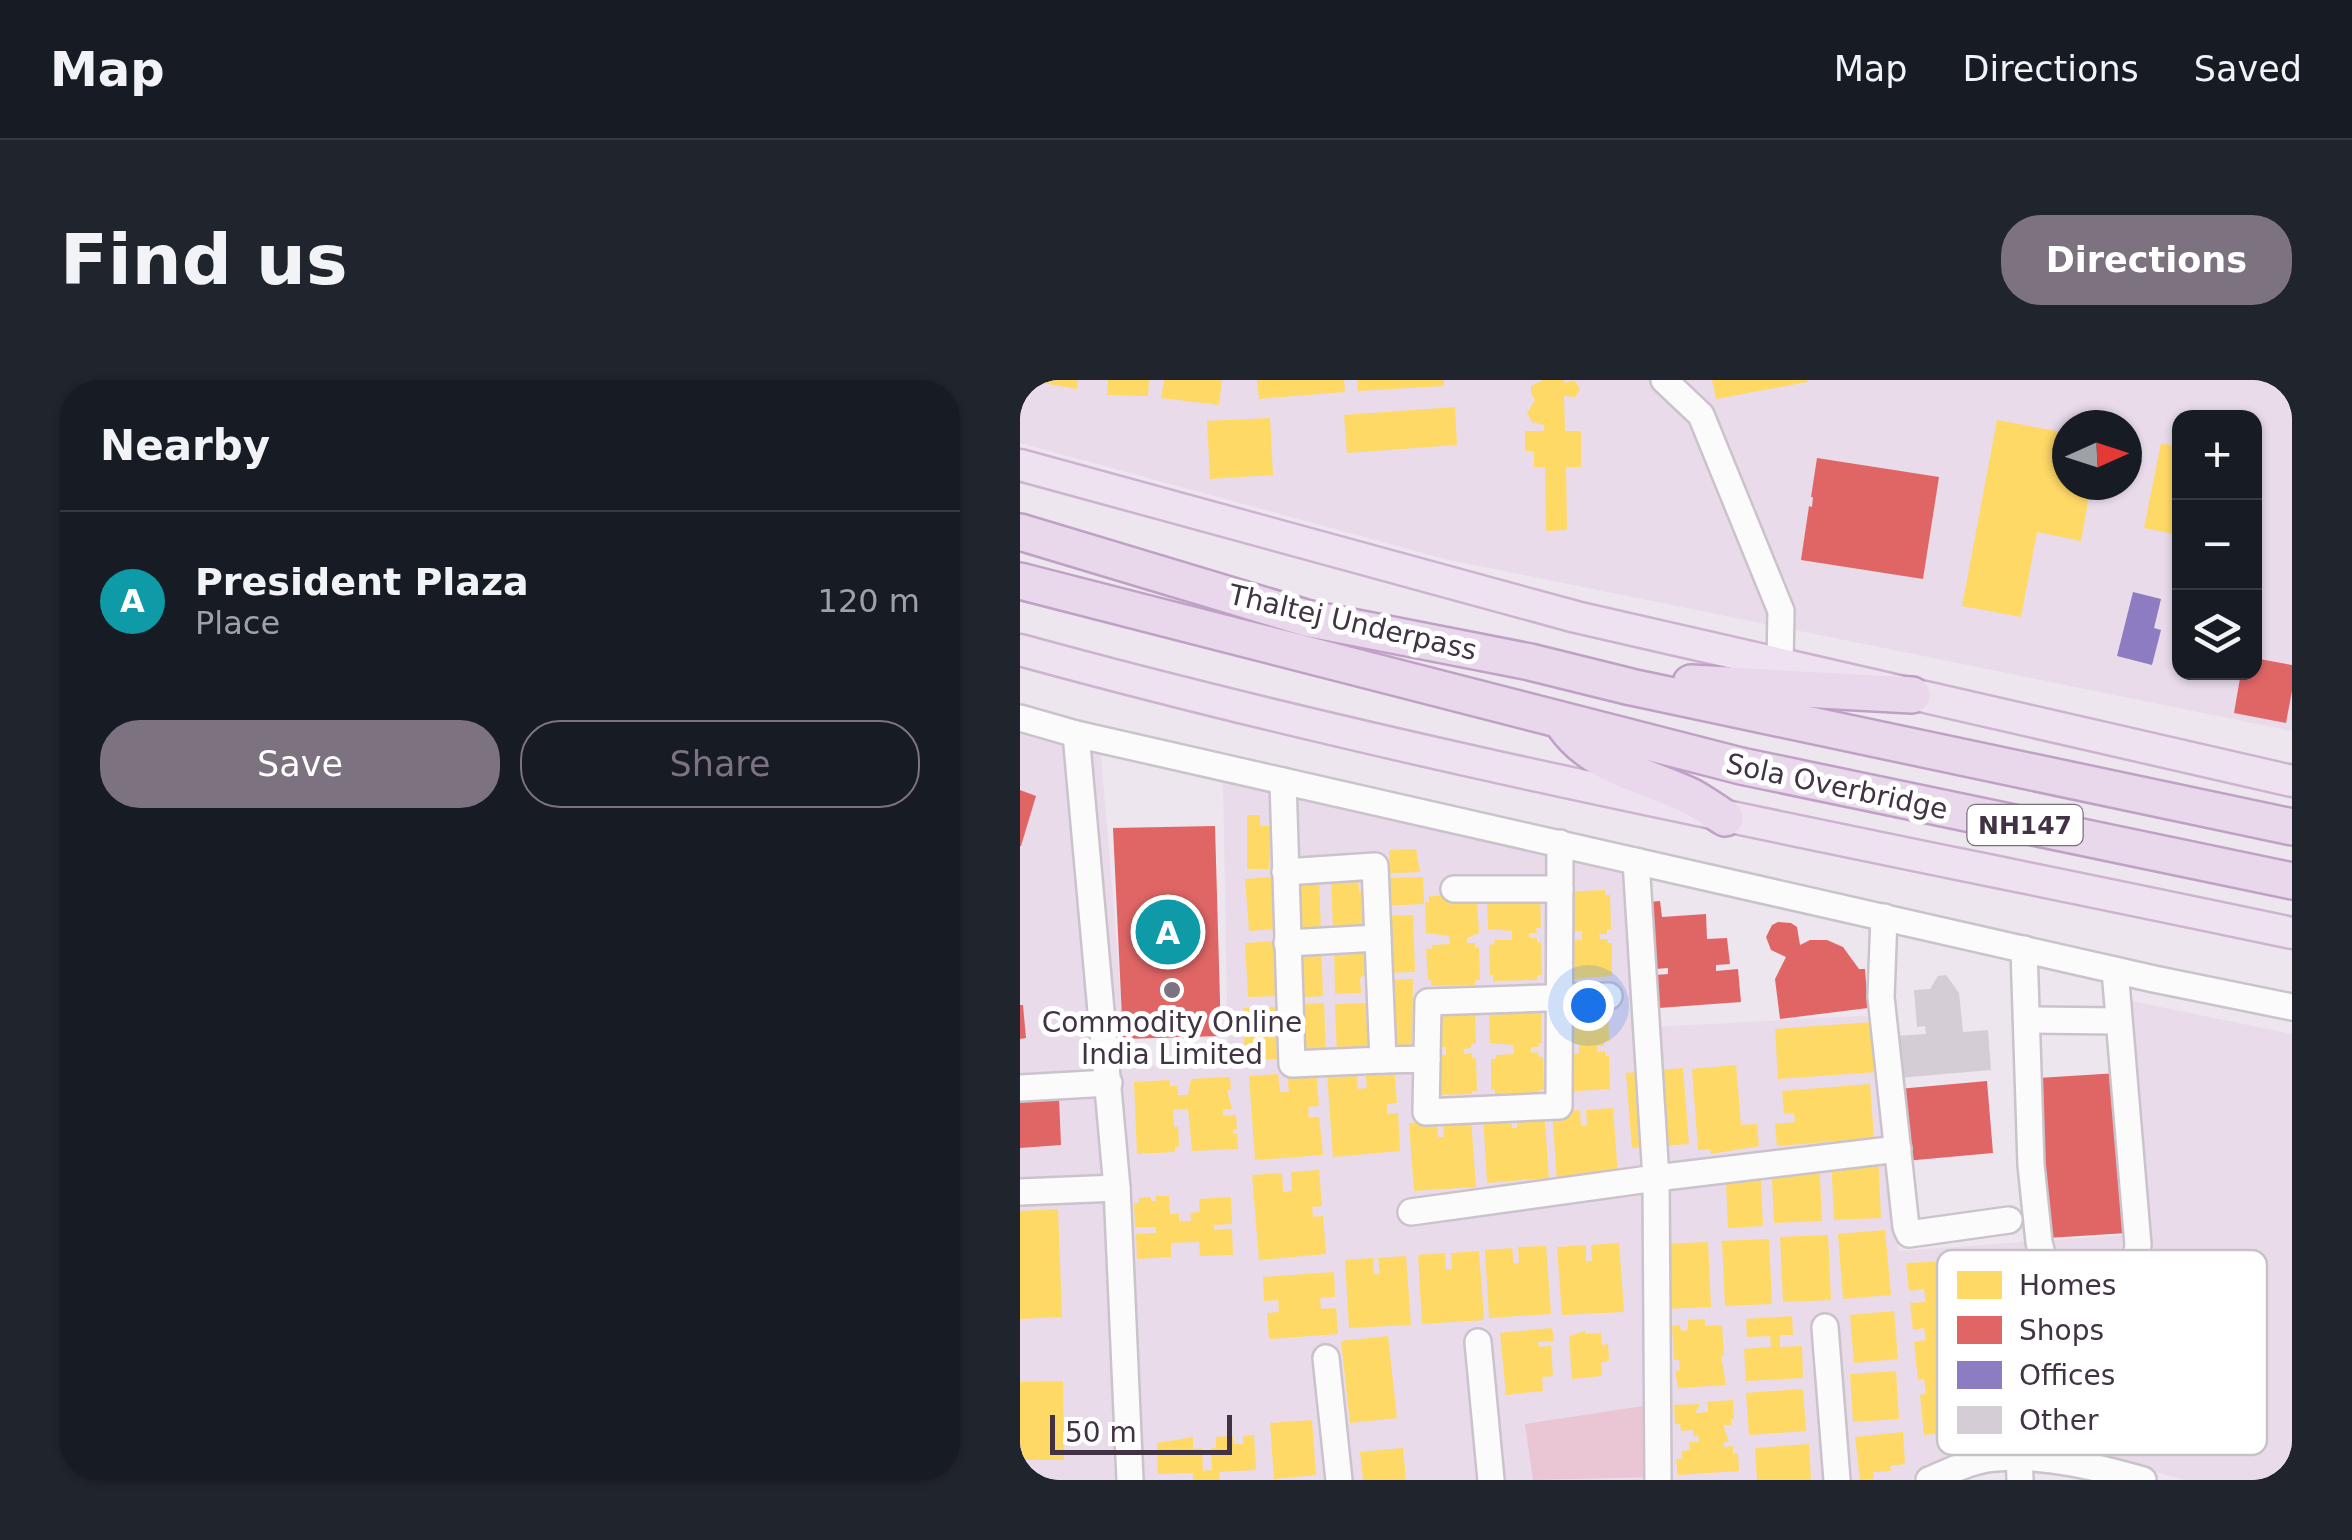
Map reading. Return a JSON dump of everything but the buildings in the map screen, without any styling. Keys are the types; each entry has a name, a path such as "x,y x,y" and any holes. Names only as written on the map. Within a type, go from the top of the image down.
{"highway":[{"name":"Thaltej Underpass","path":"1020,532 1306,618 1530,662 1631,688"},
{"name":"Thaltej Underpass","path":"1020,582 1560,720"},
{"path":"1631,688 1676,682 1912,695"},
{"name":"Sola Overbridge","path":"1631,688 2292,827"},
{"path":"1560,720 1574,740 1600,759 1692,797 1725,818"},
{"name":"Sola Overbridge","path":"1560,720 1758,770 2292,881"}],"main road":[{"path":"1020,465 1576,617 2292,782"},
{"path":"1020,650 1150,686 1725,818 2292,933"}],"street":[{"path":"1664,380 1701,416 1781,611 1780,662"},
{"path":"1020,718 1076,734 2292,1007"},
{"path":"1076,734 1117,1188 1130,1480"},
{"path":"1283,781 1292,1064 1426,1060"},
{"path":"1560,843 1560,998 1559,1106 1426,1112 1428,1002 1560,998 1610,996"},
{"path":"1636,860 1656,1178 1658,1480"},
{"path":"1285,872 1375,866 1383,1060"},
{"path":"1454,890 1560,889"},
{"path":"1884,917 1881,996 1909,1234 2009,1220"},
{"path":"1286,943 1378,938"},
{"path":"2024,949 2032,1166 2040,1250"},
{"path":"2115,970 2137,1250"},
{"path":"2027,1020 2117,1021"},
{"path":"1020,1088 1109,1083"},
{"path":"1411,1212 1898,1150"},
{"path":"1020,1192 1117,1188"},
{"path":"1825,1327 1838,1480"},
{"path":"1478,1342 1492,1480"},
{"path":"1326,1358 1339,1480"},
{"path":"1928,1480 1993,1458 2021,1469 2132,1478"}],"shaded area":[{"path":"1020,380 2292,380 2292,731 1445,559 1020,443"},
{"path":"1020,734 1101,754 1127,1068 1228,1060 1223,780 1621,868 1634,1028 1878,1015 1898,1251 2137,1234 2131,1001 2292,1034 2292,1480 2185,1480 2103,1458 2060,1455 2267,1455 2267,1250 1937,1250 1937,1455 1975,1455 1909,1480 1020,1480"},
{"path":"1643,1406 1654,1477 1533,1480 1525,1424"}],"place":[{"name":"President Plaza","path":"1168,932"},
{"name":"Commodity Online India Limited","path":"1172,990"}]}
